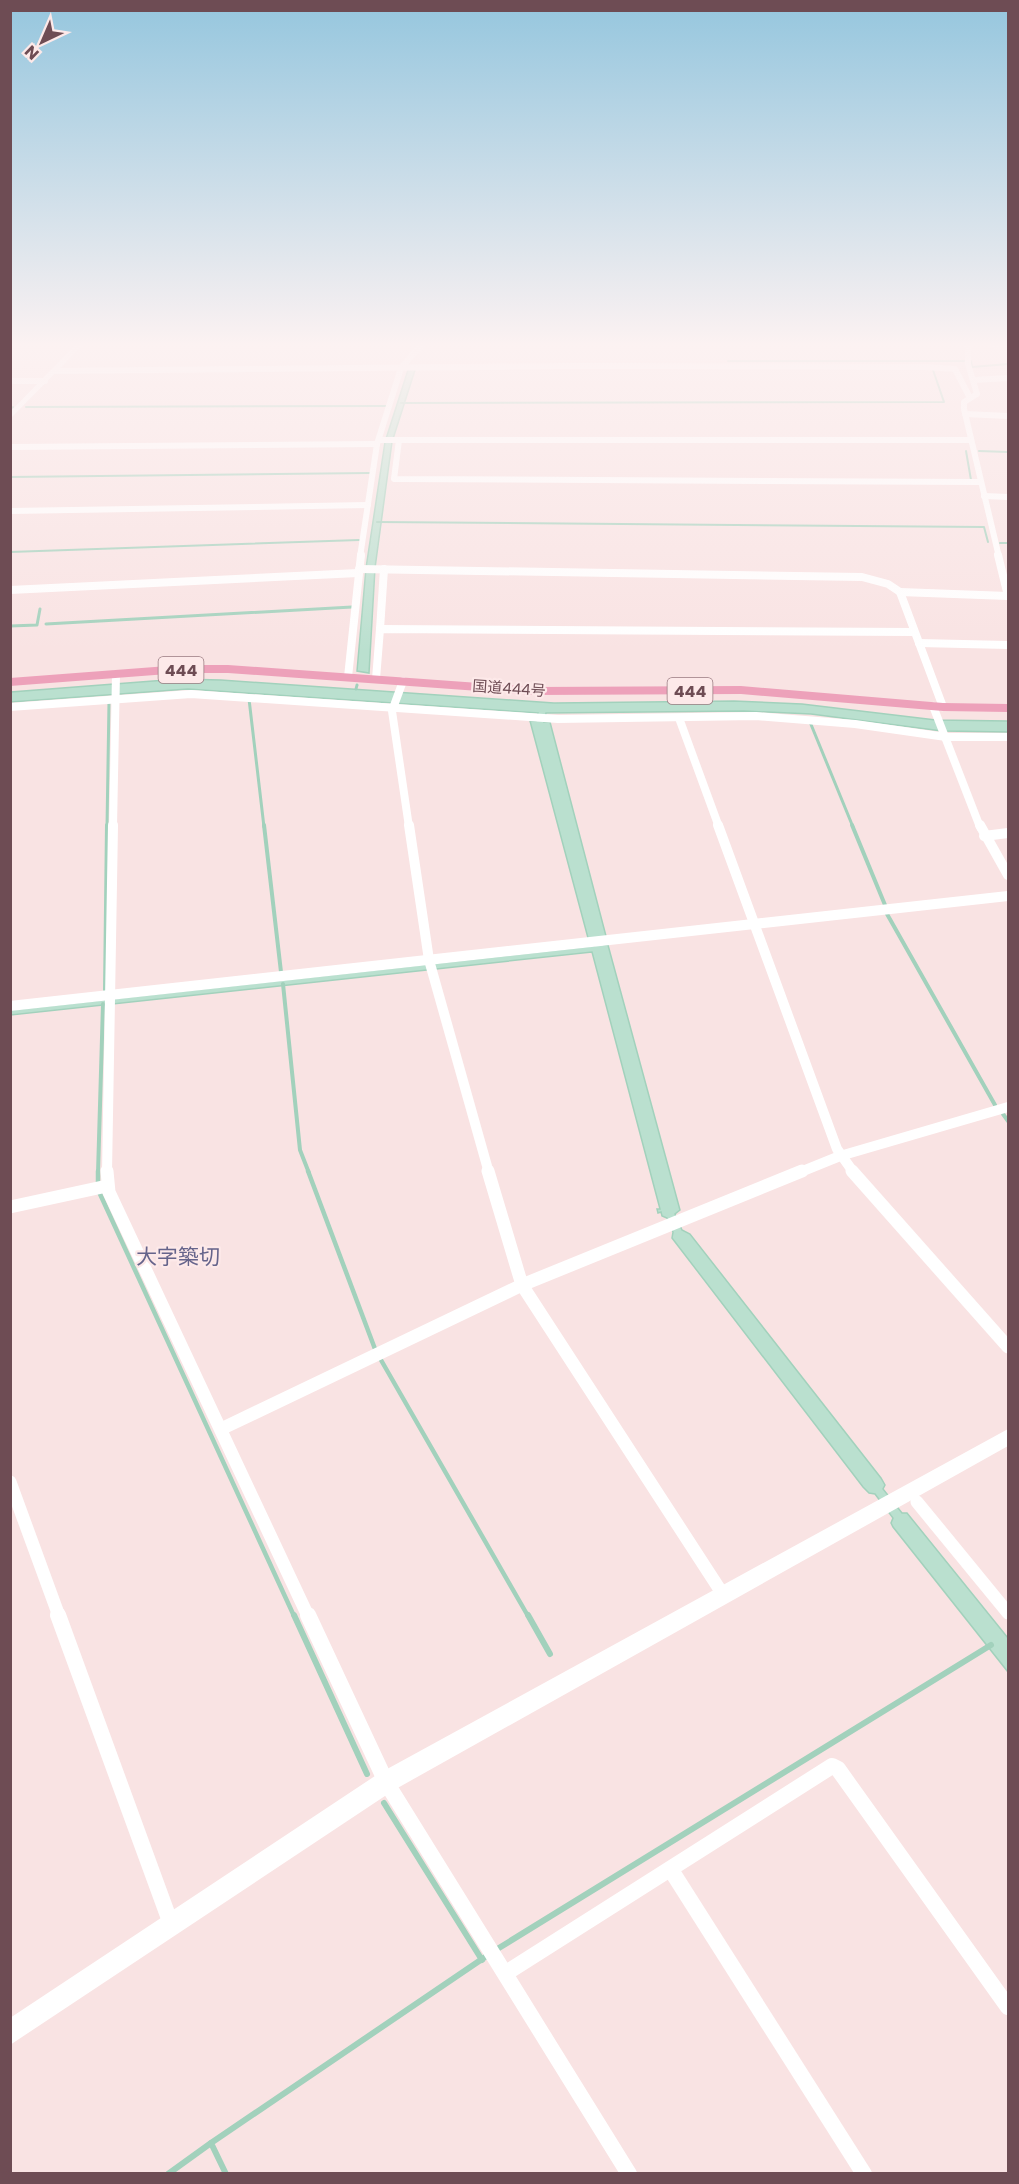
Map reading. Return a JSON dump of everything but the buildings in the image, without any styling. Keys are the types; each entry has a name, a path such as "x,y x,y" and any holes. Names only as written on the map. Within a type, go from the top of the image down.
{"highway":[{"name":"国道444号","path":"10,682 116,678 228,669 374,678 402,685 535,691 786,692 938,710 1008,708"}],"street":[{"path":"350,677 368,505 379,447"},
{"path":"396,447 394,479 980,482"},
{"path":"10,590 381,569 853,576 888,584 900,592 1008,596 972,447"},
{"path":"984,496 1008,498"},
{"path":"10,511 368,505"},
{"path":"374,678 380,629 381,569"},
{"path":"900,592 919,643 946,736 984,836 1008,875"},
{"path":"380,629 915,632"},
{"path":"919,643 1008,645"},
{"path":"116,678 107,1186 386,1782 493,1951 629,2174"},
{"path":"402,685 394,706 431,965 466,1100 522,1285 724,1596"},
{"path":"10,707 115,697 221,695 546,718 756,716 814,720 946,736 1008,737"},
{"path":"679,717 840,1156 1008,1347"},
{"path":"984,836 1008,833"},
{"path":"10,1006 110,1000 431,965 591,942 1008,896"},
{"path":"221,1430 522,1285 840,1156 1008,1107"},
{"path":"10,1207 107,1186"},
{"path":"10,2032 386,1782 876,1510 908,1500 1008,1437"},
{"path":"10,1482 171,1924"},
{"path":"908,1500 1008,1613"},
{"path":"506,1973 832,1766 838,1769 1008,2007"},
{"path":"671,1870 864,2174"}],"shaded area":[{"path":"384,447 391,447 375,568 369,673 357,671 366,568"},
{"path":"179,679 554,703 734,701 802,704 936,720 1008,721 1008,732 942,731 811,714 744,711 546,713 544,722 550,722 606,936 604,945 608,945 680,1210 675,1214 682,1230 690,1234 881,1478 885,1485 883,1489 902,1513 907,1513 1008,1638 1008,1672 893,1527 891,1523 893,1518 875,1494 869,1493 863,1487 672,1238 673,1232 667,1218 662,1216 661,1212 658,1213 657,1209 660,1209 592,952 11,1015 11,1010 594,946 588,938 530,721 536,721 538,713 188,689 11,702 11,692"}],"waterway":[{"path":"966,451 971,480"},
{"path":"979,451 1008,452"},
{"path":"10,477 369,473"},
{"path":"377,522 984,527 988,542"},
{"path":"10,552 359,540"},
{"path":"1000,543 1008,543"},
{"path":"46,624 352,607"},
{"path":"10,626 37,625 40,609"},
{"path":"356,689 357,685"},
{"path":"249,699 264,827"},
{"path":"107,827 109,702"},
{"path":"810,722 853,827"},
{"path":"105,990 107,825"},
{"path":"264,825 281,972"},
{"path":"852,825 885,905"},
{"path":"887,914 995,1105"},
{"path":"283,984 300,1150 309,1173"},
{"path":"98,1173 103,1004"},
{"path":"1003,1114 1008,1121"},
{"path":"308,1171 375,1349"},
{"path":"98,1173 98,1182"},
{"path":"100,1194 294,1616"},
{"path":"381,1360 528,1616"},
{"path":"294,1615 367,1774"},
{"path":"528,1615 550,1654"},
{"path":"494,1951 991,1645"},
{"path":"384,1803 482,1959"},
{"path":"482,1959 488,1955"},
{"path":"211,2143 482,1959"},
{"path":"168,2174 211,2143"},
{"path":"211,2143 226,2174"}],"district":[{"name":"大字築切","path":"178,1256"}]}
